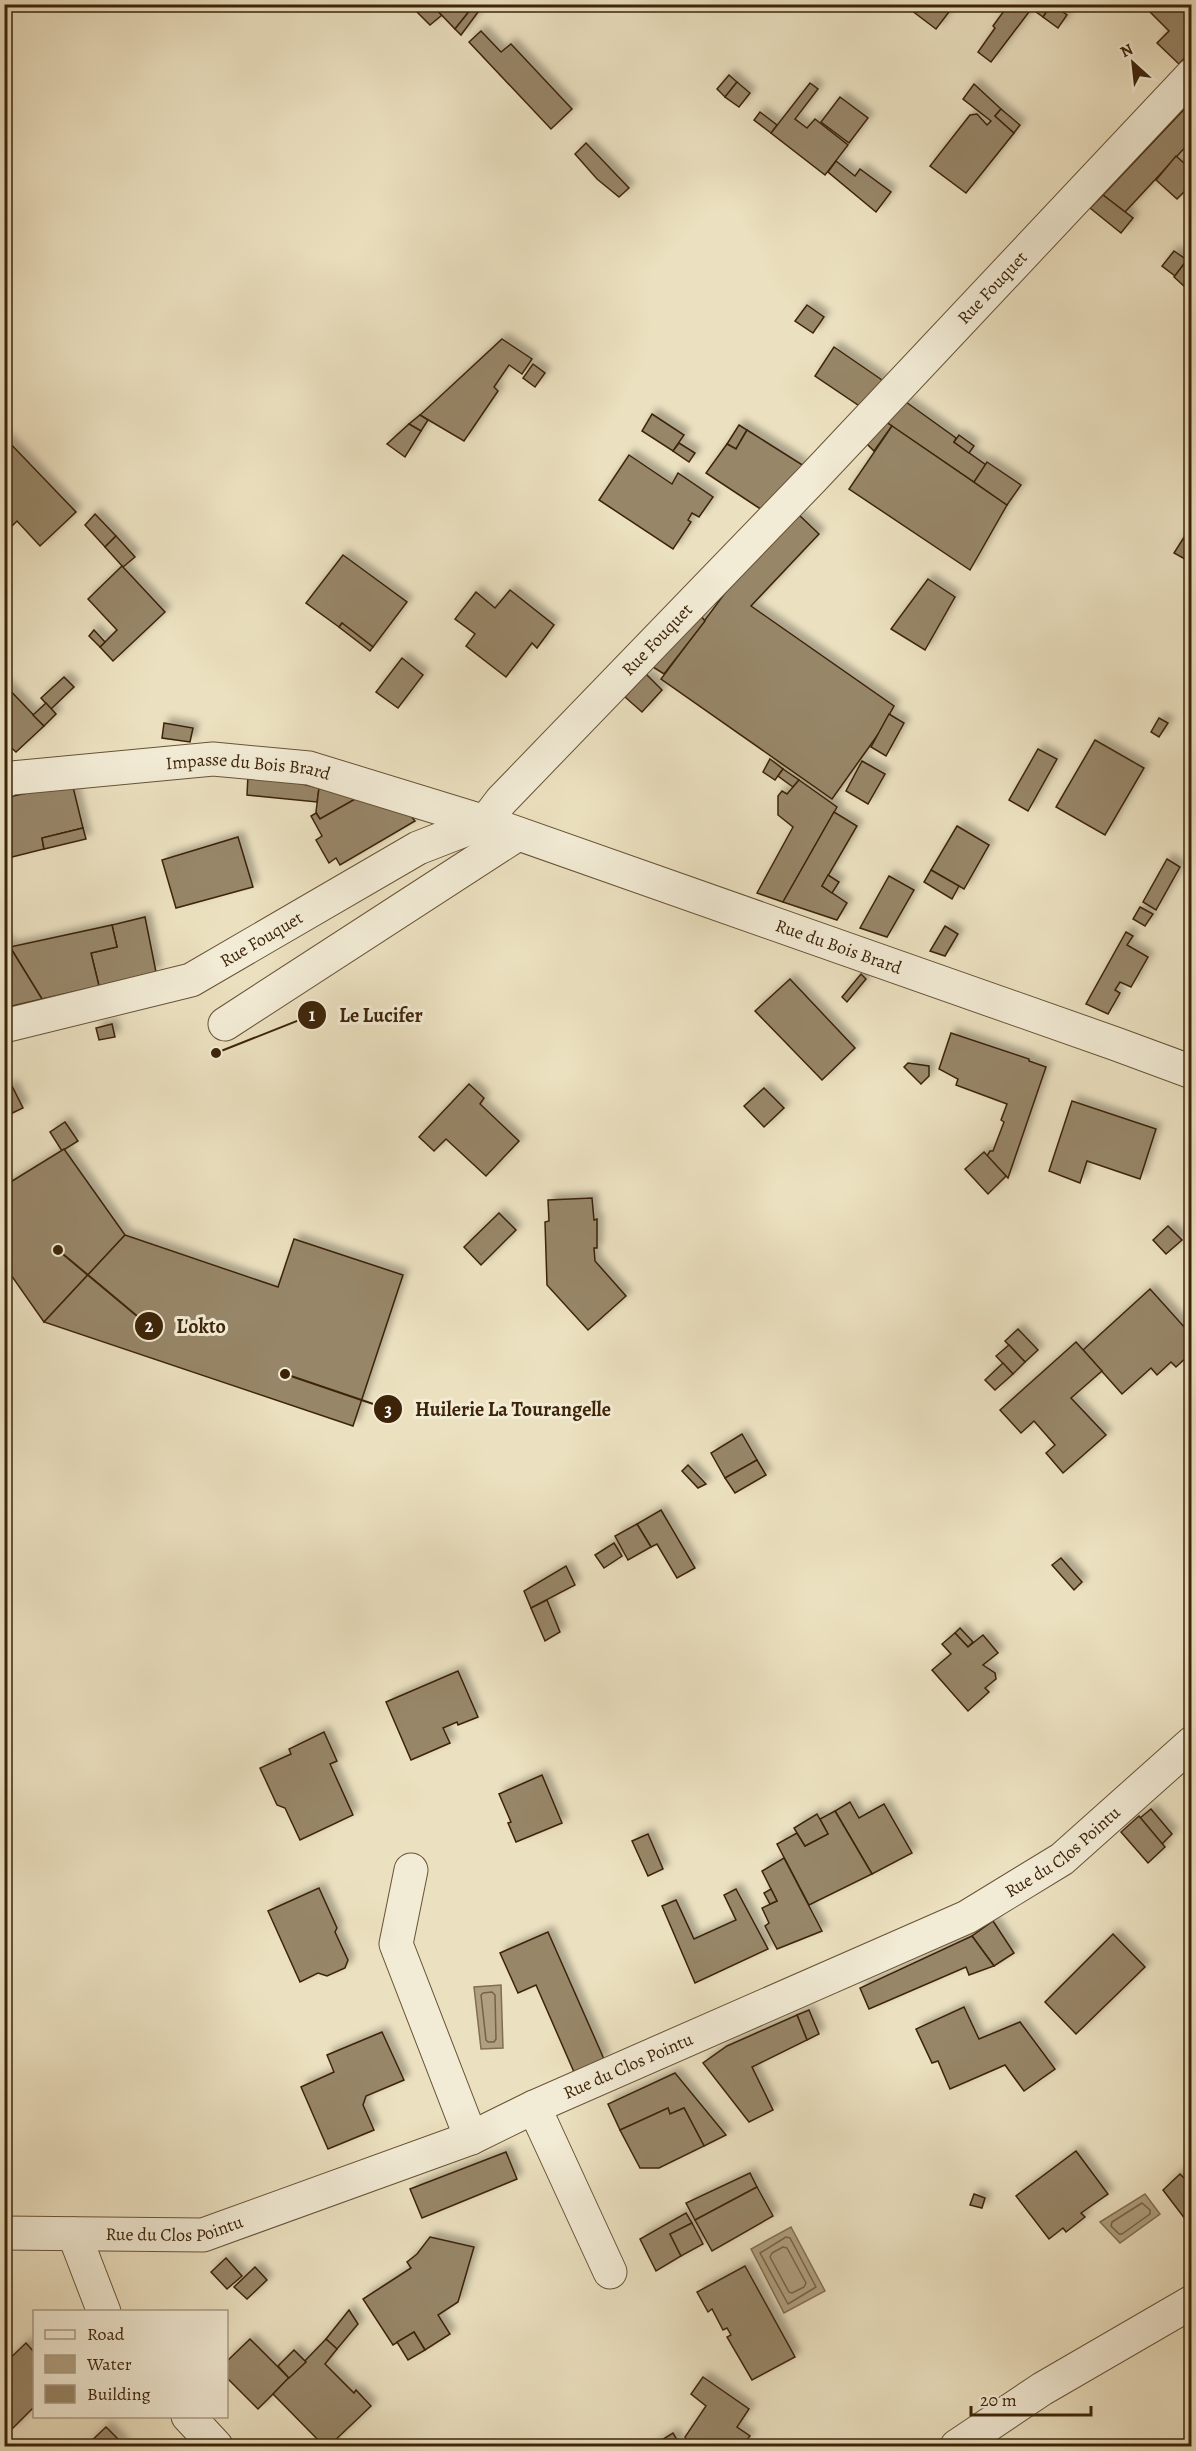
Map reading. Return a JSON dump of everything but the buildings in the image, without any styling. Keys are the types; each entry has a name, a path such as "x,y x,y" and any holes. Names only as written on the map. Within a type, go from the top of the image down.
{"street":[{"name":"Rue Fouquet","path":"4,1026 191,980 418,848 485,822 501,801 812,479 1191,75"},
{"name":"Impasse du Bois Brard","path":"4,780 213,759 309,768 485,822"},
{"name":"Rue du Bois Brard","path":"485,822 1191,1072"},
{"path":"225,1024 518,834"},
{"name":"Rue du Clos Pointu","path":"4,2233 203,2235 471,2138 967,1917 1062,1858 1191,1743"},
{"path":"411,1870 396,1944 471,2138"},
{"path":"534,2108 610,2272"},
{"path":"74,2234 103,2310"},
{"path":"957,2446 1042,2389 1191,2302"},
{"path":"190,2418 216,2446"}],"water":[{"path":"501,1985 503,2048 481,2049 474,1987"},
{"path":"1145,2194 1160,2214 1120,2243 1100,2222"},
{"path":"791,2227 825,2291 784,2313 751,2249"}],"place":[{"name":"Le Lucifer","path":"216,1053"},
{"name":"L'okto","path":"58,1250"},
{"name":"Huilerie La Tourangelle","path":"285,1374"}]}
